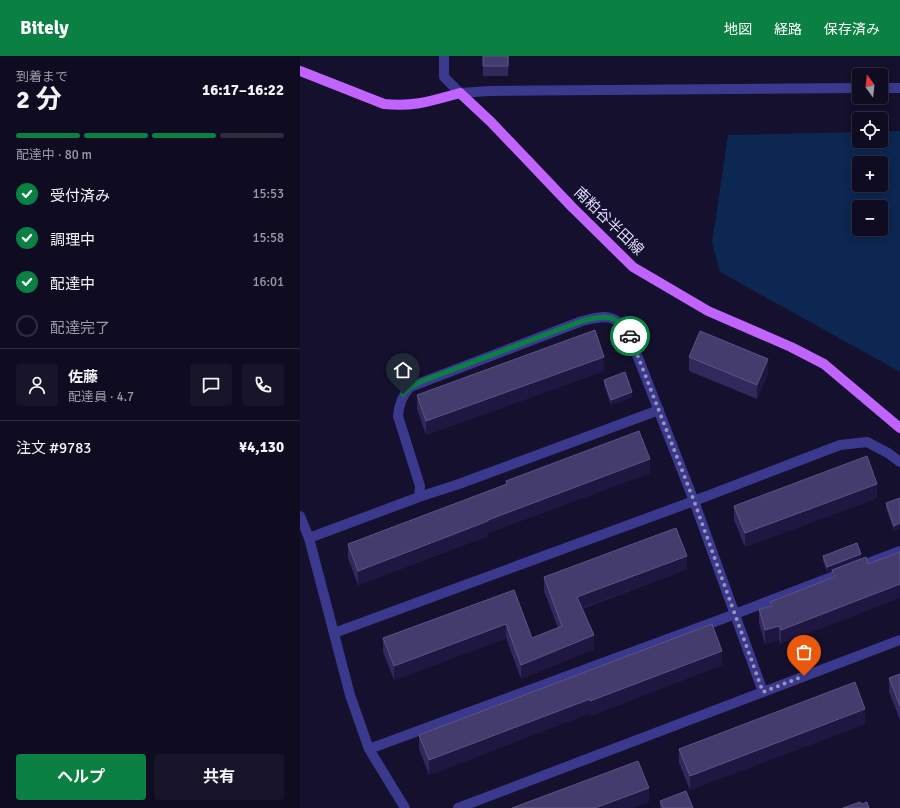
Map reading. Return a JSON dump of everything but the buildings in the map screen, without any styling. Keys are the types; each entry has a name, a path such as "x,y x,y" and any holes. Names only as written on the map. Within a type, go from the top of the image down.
{"main road":[{"path":"300,71 384,104 415,105 460,93"},
{"name":"南粕谷半田線","path":"460,93 633,267 708,311 824,364 900,428"}],"street":[{"path":"444,56 444,77 460,93 489,91 852,88"},
{"path":"888,88 900,88"},
{"path":"419,497 420,486 398,416 398,405 403,394 410,387 582,321 597,317 619,321 630,337 659,410 694,501 763,692"},
{"path":"309,538 659,410"},
{"path":"334,634 694,501 840,445 867,442 888,453 900,462"},
{"path":"300,516 309,538 350,695 369,749 405,808"},
{"path":"369,749 735,614 900,551"},
{"path":"458,808 900,640"}],"water":[{"path":"900,131 900,372 720,272 712,243 728,135 852,132 852,148 888,148 888,132"}],"way so far":[{"path":"630,336 694,501 763,692 804,676"}],"route":[{"path":"403,394 410,387 420,382 582,321 597,317 619,321 630,336"}]}
